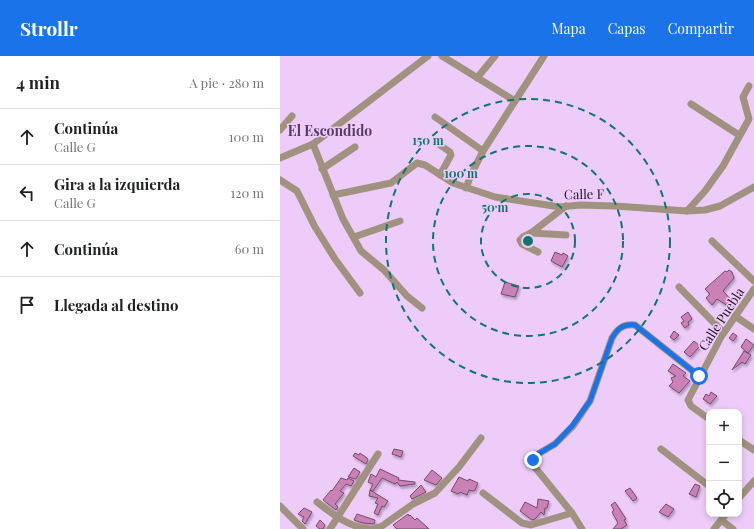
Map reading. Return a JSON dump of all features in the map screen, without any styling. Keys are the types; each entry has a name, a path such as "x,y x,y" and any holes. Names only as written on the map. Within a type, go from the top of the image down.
{"street":[{"path":"280,158 313,144 428,56"},
{"path":"442,56 515,102"},
{"path":"477,78 494,56"},
{"path":"466,188 483,151 544,56"},
{"path":"687,211 705,191 723,166 748,119 743,97 749,86"},
{"path":"691,104 740,135"},
{"path":"280,130 292,116"},
{"path":"435,117 483,151"},
{"path":"313,144 343,219 354,236 361,251 384,270 407,296 422,308"},
{"path":"440,145 450,152 451,155 440,175"},
{"path":"322,169 355,147"},
{"name":"Calle F","path":"333,195 391,183 417,162 425,165 453,183 495,198 560,207 580,205 615,206 687,211 711,209 720,206 754,187"},
{"path":"280,180 298,191 315,227 335,259 360,293"},
{"path":"538,252 522,244 520,240 566,206"},
{"path":"354,236 400,221"},
{"path":"531,233 566,235"},
{"path":"712,241 754,281"},
{"path":"679,287 723,332"},
{"name":"Calle Puebla","path":"706,417 689,404 688,400 699,376 723,332 754,289"},
{"path":"735,316 754,329"},
{"path":"582,529 572,513 534,466 533,460 535,456 555,444 572,426 590,401 612,338 618,329 626,324 635,325 699,376"},
{"path":"374,529 382,526 413,504 435,493 459,467 481,438"},
{"path":"742,442 754,450"},
{"path":"661,449 706,484"},
{"path":"330,529 378,454"},
{"path":"742,494 754,480"},
{"path":"483,493 522,523 531,525 563,517 572,513"},
{"path":"317,502 338,518 369,529"},
{"path":"280,506 303,529"},
{"path":"714,529 724,517"},
{"path":"721,520 733,529"}],"building":[{"path":"555,252 562,255 563,253 568,256 562,267 551,261"},
{"path":"729,270 732,272 734,278 723,291 734,303 731,308 717,299 712,305 706,298 710,294 705,289 725,271 727,272"},
{"path":"505,282 519,286 515,297 501,294"},
{"path":"688,312 692,319 688,322 689,325 685,328 681,323 684,321 681,317"},
{"path":"674,331 679,335 674,340 670,337"},
{"path":"733,333 737,336 733,341 729,338"},
{"path":"746,339 754,345 748,353 741,347"},
{"path":"694,341 700,346 690,357 684,352"},
{"path":"744,351 751,355 745,364 742,362 732,370"},
{"path":"673,364 686,373 683,376 690,381 679,393 669,386 673,382 671,378 676,376 668,371"},
{"path":"711,392 717,396 710,404 703,399 706,394 709,396"},
{"path":"394,449 403,451 401,457 392,454"},
{"path":"355,453 359,455 360,453 367,458 368,460 366,464 353,456"},
{"path":"354,468 360,472 356,479 348,477"},
{"path":"380,469 399,478 398,480 415,482 415,484 400,486 397,482 395,484 382,478 373,491 370,490 373,484 368,482 371,474 376,477"},
{"path":"432,470 442,478 436,485 424,480"},
{"path":"459,477 478,483 475,490 469,490 467,495 460,492 458,494 451,491"},
{"path":"341,478 347,480 348,478 354,481 351,486 346,484 340,491 344,493 335,504 338,507 336,510 323,500 331,490 332,491"},
{"path":"695,484 700,486 696,497 689,494"},
{"path":"421,485 426,492 412,499 410,496"},
{"path":"630,488 637,498 633,501 625,491"},
{"path":"370,490 388,501 384,507 382,506 378,515 374,513 378,504 375,503 378,498 369,496"},
{"path":"538,499 549,501 547,508 545,508 544,515 541,512 535,519 532,520 520,511 525,502 537,508"},
{"path":"615,502 626,519 624,520 627,525 621,529 613,529 618,523 612,512 614,510 611,505"},
{"path":"666,504 674,509 668,517 659,512"},
{"path":"304,508 312,512 305,524 302,521 304,517 298,514"},
{"path":"357,514 375,520 374,524 354,520"},
{"path":"408,514 415,520 417,518 429,529 397,529 393,525"},
{"path":"320,520 325,525 323,529 316,526"}],"district":[{"name":"El Escondido","path":"330,131"}],"route":[{"path":"533,460 535,456 555,444 580,416 590,401 612,338 618,329 626,324 635,325 699,376"}]}
